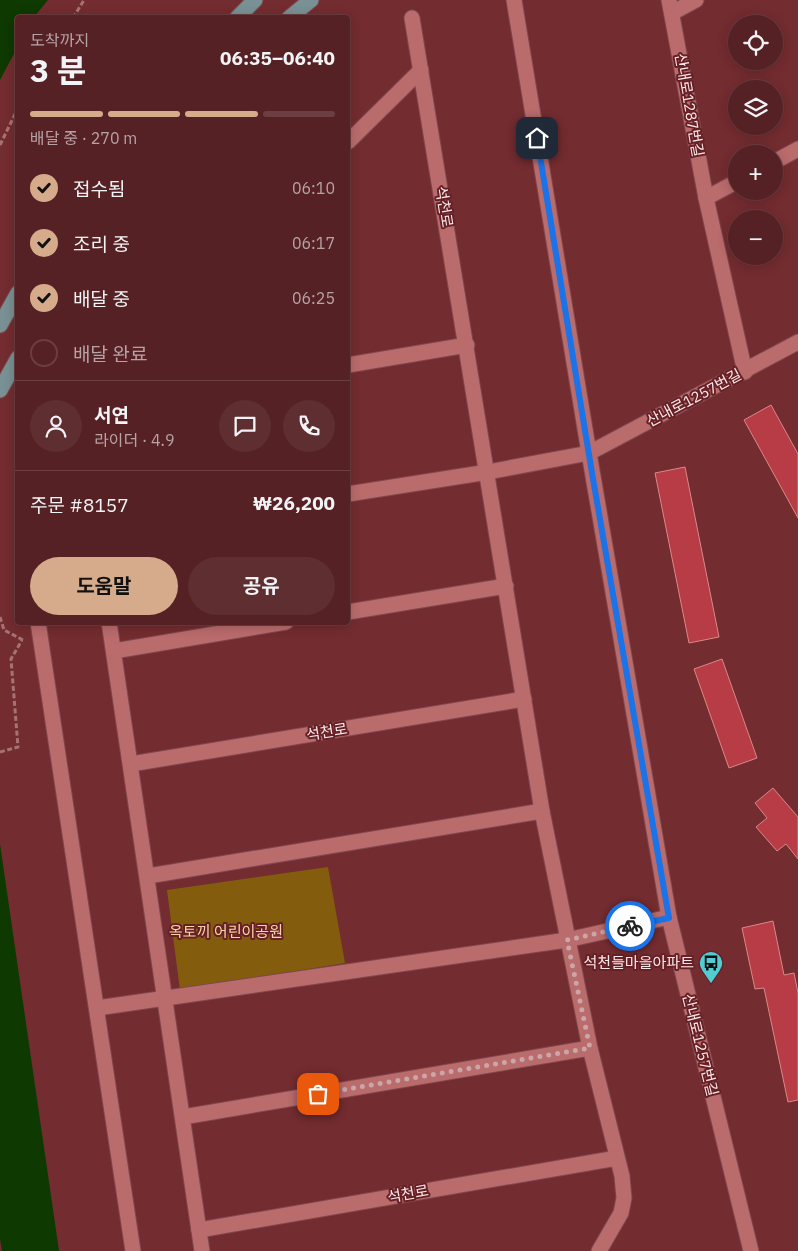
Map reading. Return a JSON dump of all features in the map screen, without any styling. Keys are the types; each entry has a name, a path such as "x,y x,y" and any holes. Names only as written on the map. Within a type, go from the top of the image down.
{"main road":[{"path":"240,15 255,0"},
{"path":"293,15 311,0"},
{"path":"0,325 15,298"},
{"path":"0,390 15,363"}],"street":[{"name":"산내로1257번길","path":"514,0 669,918 751,1251"},
{"name":"산내로1287번길","path":"696,0 671,6 706,198 745,372"},
{"name":"석천로","path":"412,18 488,472 542,811 567,940"},
{"path":"350,140 421,70"},
{"path":"783,157 798,149"},
{"path":"706,198 728,186"},
{"name":"산내로1257번길","path":"589,453 745,372 798,342"},
{"path":"350,365 466,345"},
{"path":"350,494 488,472 589,453"},
{"path":"350,612 506,586"},
{"path":"38,625 132,1251"},
{"path":"110,625 166,997 202,1251"},
{"path":"114,651 268,625"},
{"name":"석천로","path":"131,764 524,699"},
{"path":"148,876 542,811"},
{"path":"96,1008 567,940 669,918"},
{"path":"567,940 590,1048 617,1158 624,1198 620,1213 599,1251"},
{"path":"183,1117 590,1048"},
{"name":"석천로","path":"199,1230 617,1158"}],"path":[{"path":"75,15 84,0"},
{"path":"0,145 3,133 15,113"},
{"path":"0,618 4,630 22,640 11,659 18,747 0,752"}],"green space":[{"name":"옥토끼 어린이공원","path":"328,867 345,963 180,990 167,890"}],"shaded area":[{"path":"0,0 48,0 36,15 15,15 15,52 0,80"},
{"path":"0,844 59,1251 2,1251 0,1239"}],"building":[{"path":"771,405 798,454 798,518 744,420"},
{"path":"685,467 719,637 689,643 655,473"},
{"path":"722,659 757,758 729,768 694,669"},
{"path":"773,788 798,817 798,859 786,844 777,851 756,827 767,818 755,803"},
{"path":"773,921 784,975 794,973 798,993 798,1100 788,1102 764,988 755,989 742,928"}],"way so far":[{"path":"318,1094 590,1048 567,940 630,926"}],"place":[{"name":"석천들마을아파트","path":"711,984"}],"route":[{"path":"537,138 592,473 669,918 630,926"}]}
